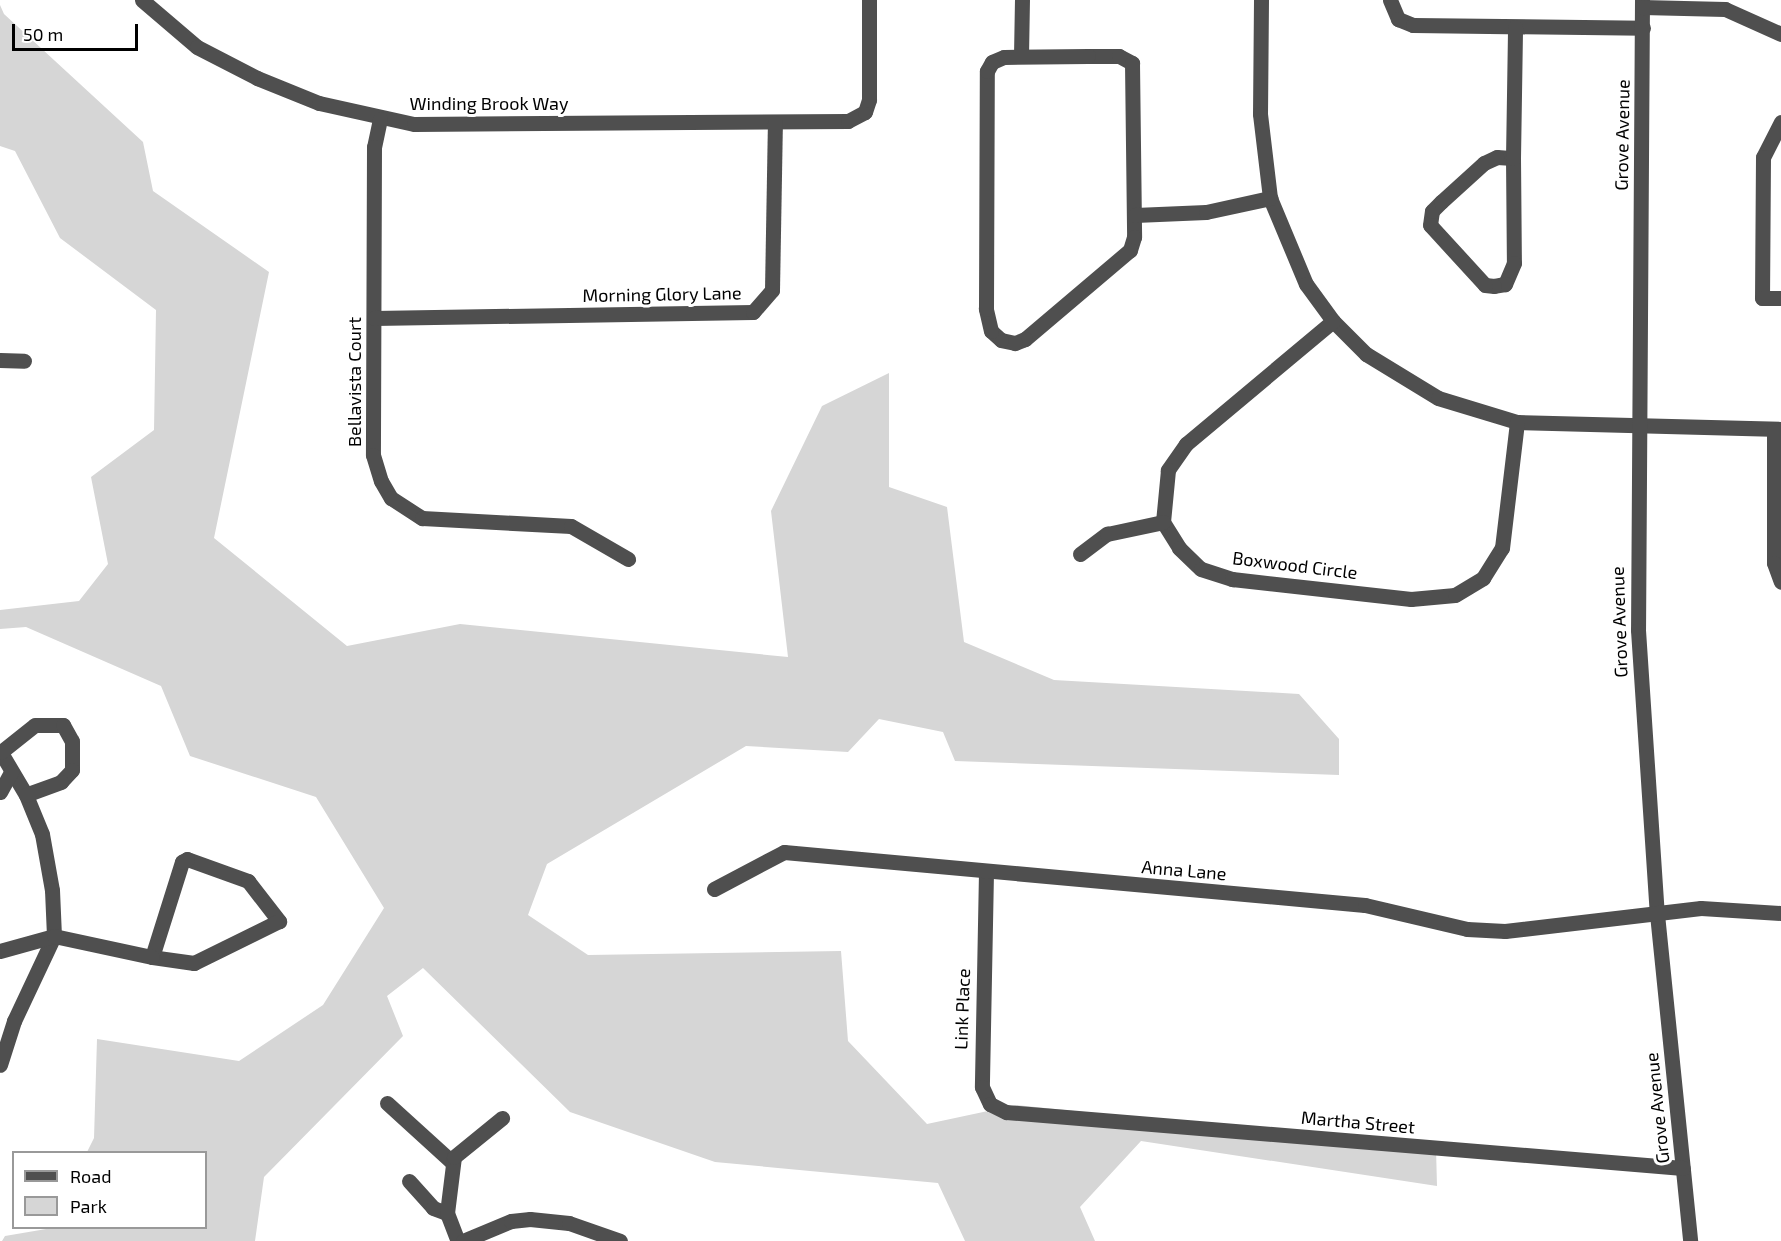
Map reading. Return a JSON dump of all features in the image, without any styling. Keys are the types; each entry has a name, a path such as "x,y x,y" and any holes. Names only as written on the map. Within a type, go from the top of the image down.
{"street":[{"name":"Winding Brook Way","path":"142,0 197,47 257,78 319,103 380,119 414,124 848,121 865,112 870,87 869,0"},
{"path":"1021,56 1022,0"},
{"path":"1261,0 1260,114 1270,198 1306,284 1333,321 1366,354 1411,385 1465,409 1517,422 1778,429 1774,563 1781,582"},
{"path":"1390,0 1393,13 1404,24 1643,28"},
{"path":"1642,3 1725,9 1781,34"},
{"name":"Grove Avenue","path":"1642,3 1637,426 1638,630 1657,914 1690,1241"},
{"path":"1513,158 1497,157 1484,162 1432,211 1430,225 1434,234 1485,285 1505,284 1512,275 1515,27"},
{"path":"1021,56 1119,56 1132,63 1135,214 1130,250 1025,339 1015,343 1001,340 991,331 986,309 986,80 993,62 1021,56"},
{"name":"Bellavista Court","path":"380,119 374,147 373,455 391,498 422,518 571,526 628,559"},
{"path":"1781,122 1763,157 1762,298 1781,298"},
{"name":"Morning Glory Lane","path":"374,318 753,312 772,290 775,123"},
{"path":"1135,214 1206,212 1270,198"},
{"path":"1080,554 1107,534 1163,522 1168,470 1186,444 1333,321"},
{"path":"0,360 24,361"},
{"name":"Boxwood Circle","path":"1163,522 1189,560 1201,569 1232,579 1411,599 1455,595 1483,578 1502,548 1517,422"},
{"path":"0,1065 14,1021 54,936 52,890 42,834 26,795 0,752 35,725 63,725 72,741 72,770 61,782 26,795"},
{"path":"0,792 11,772"},
{"name":"Anna Lane","path":"714,890 784,852 1365,905 1486,930 1735,908 1781,913"},
{"path":"0,951 54,936 152,957 194,963 279,921 248,881 187,859 182,862 152,957"},
{"name":"Link Place","path":"986,872 981,1087 990,1104 1006,1112 1030,1114"},
{"path":"387,1102 453,1163"},
{"name":"Martha Street","path":"1030,1114 1683,1168"},
{"path":"502,1118 454,1157 447,1213 460,1241 511,1221 549,1220 589,1235 620,1241"},
{"path":"409,1181 433,1209 447,1213"}],"green space":[{"path":"0,5 4,14 143,142 153,191 269,272 214,538 347,646 460,624 788,657 771,511 822,406 889,373 889,487 947,507 964,642 1054,680 1299,694 1339,739 1339,775 955,761 943,732 879,719 848,752 746,746 547,864 528,915 588,955 841,951 848,1041 927,1124 1016,1105 1436,1148 1437,1186 1141,1141 1080,1207 1095,1241 965,1241 938,1183 715,1162 570,1112 423,968 387,996 403,1036 264,1177 255,1241 2,1241 5,1236 46,1229 207,1229 207,1151 88,1151 94,1138 97,1039 239,1061 323,1005 384,908 316,797 190,756 161,686 26,627 0,629 0,610 79,601 108,564 91,477 154,430 156,310 60,238 15,151 0,146"}]}
